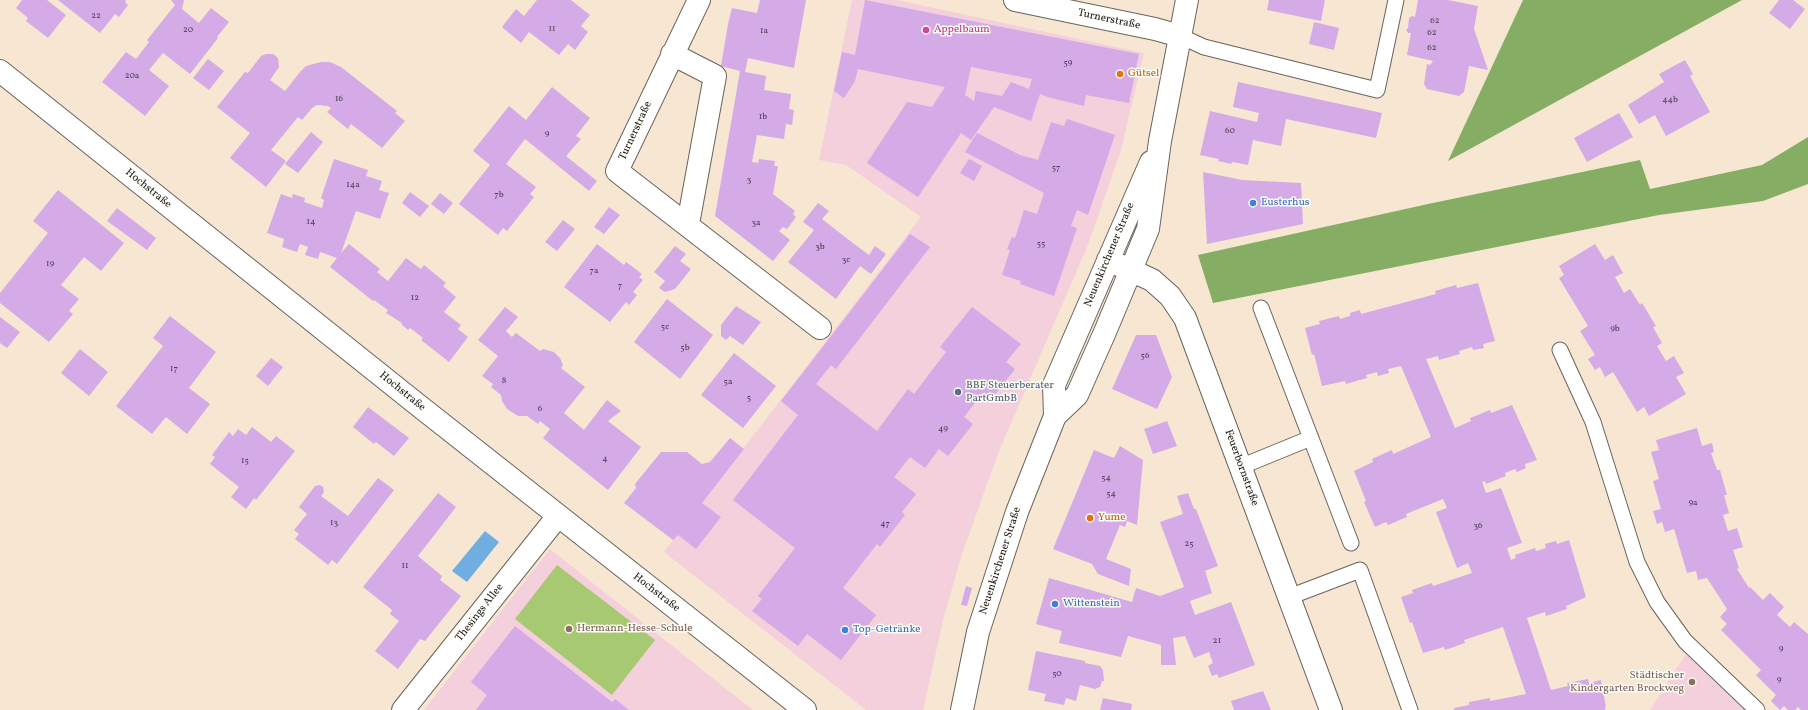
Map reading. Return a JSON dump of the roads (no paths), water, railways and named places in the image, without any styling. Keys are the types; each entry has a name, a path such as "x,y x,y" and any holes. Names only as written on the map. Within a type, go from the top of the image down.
{"street":[{"name":"Turnerstraße","path":"699,0 617,171 688,224 820,328"},
{"name":"Turnerstraße","path":"1015,0 1155,29 1180,36"},
{"name":"Neuenkirchener Straße","path":"1055,416 1077,395 1132,270 1148,229 1160,141 1187,0"},
{"path":"672,54 715,76 688,224"},
{"name":"Hochstraße","path":"0,71 558,516 805,710"},
{"name":"Neuenkirchener Straße","path":"962,710 978,632 1016,512 1055,416 1054,385 1130,206 1160,141"},
{"name":"Feuerbornstraße","path":"1108,260 1152,280 1170,296 1185,318 1331,710"},
{"name":"Thesings Allee","path":"403,710 558,516"}],"lane":[{"path":"1180,36 1204,48 1377,90 1396,0"},
{"path":"1261,308 1351,543"},
{"path":"1560,350 1593,422 1637,562 1658,602 1685,641 1757,710"},
{"path":"1240,467 1311,438"},
{"path":"1289,597 1360,570 1410,710"}],"water":[{"path":"485,531 499,542 467,582 452,571"}],"place":[{"name":"Appelbaum","path":"926,30"},
{"name":"Gütsel","path":"1120,74"},
{"name":"Eusterhus","path":"1253,203"},
{"name":"BBF Steuerberater PartGmbB","path":"958,392"},
{"name":"Yume","path":"1090,518"},
{"name":"Wittenstein","path":"1055,604"},
{"name":"Hermann-Hesse-Schule","path":"569,629"},
{"name":"Top-Getränke","path":"845,630"},
{"name":"Städtischer Kindergarten Brockweg","path":"1692,682"}]}
